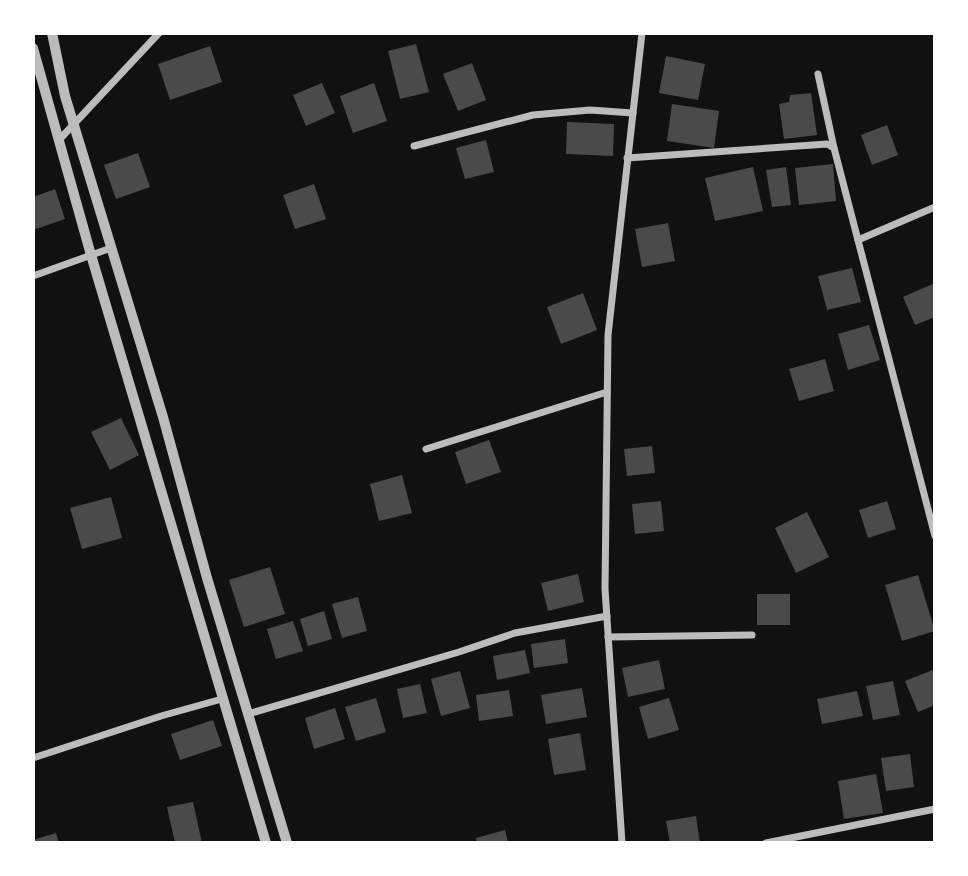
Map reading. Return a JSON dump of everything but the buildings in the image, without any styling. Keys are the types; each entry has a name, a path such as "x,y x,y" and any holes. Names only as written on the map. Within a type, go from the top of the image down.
{"street":[{"path":"52,33 65,96 163,417 207,578 287,843"},
{"path":"59,140 159,33"},
{"path":"622,843 607,616 608,335 642,33"},
{"path":"33,48 91,255 266,843"},
{"path":"818,74 834,148 935,536"},
{"path":"414,146 533,115 590,110 633,113"},
{"path":"627,158 827,144 834,148"},
{"path":"858,240 935,207"},
{"path":"33,276 111,248"},
{"path":"426,449 607,392"},
{"path":"248,714 460,652 515,633 607,616"},
{"path":"608,638 752,635"},
{"path":"33,758 222,699"},
{"path":"766,843 934,812"}]}
